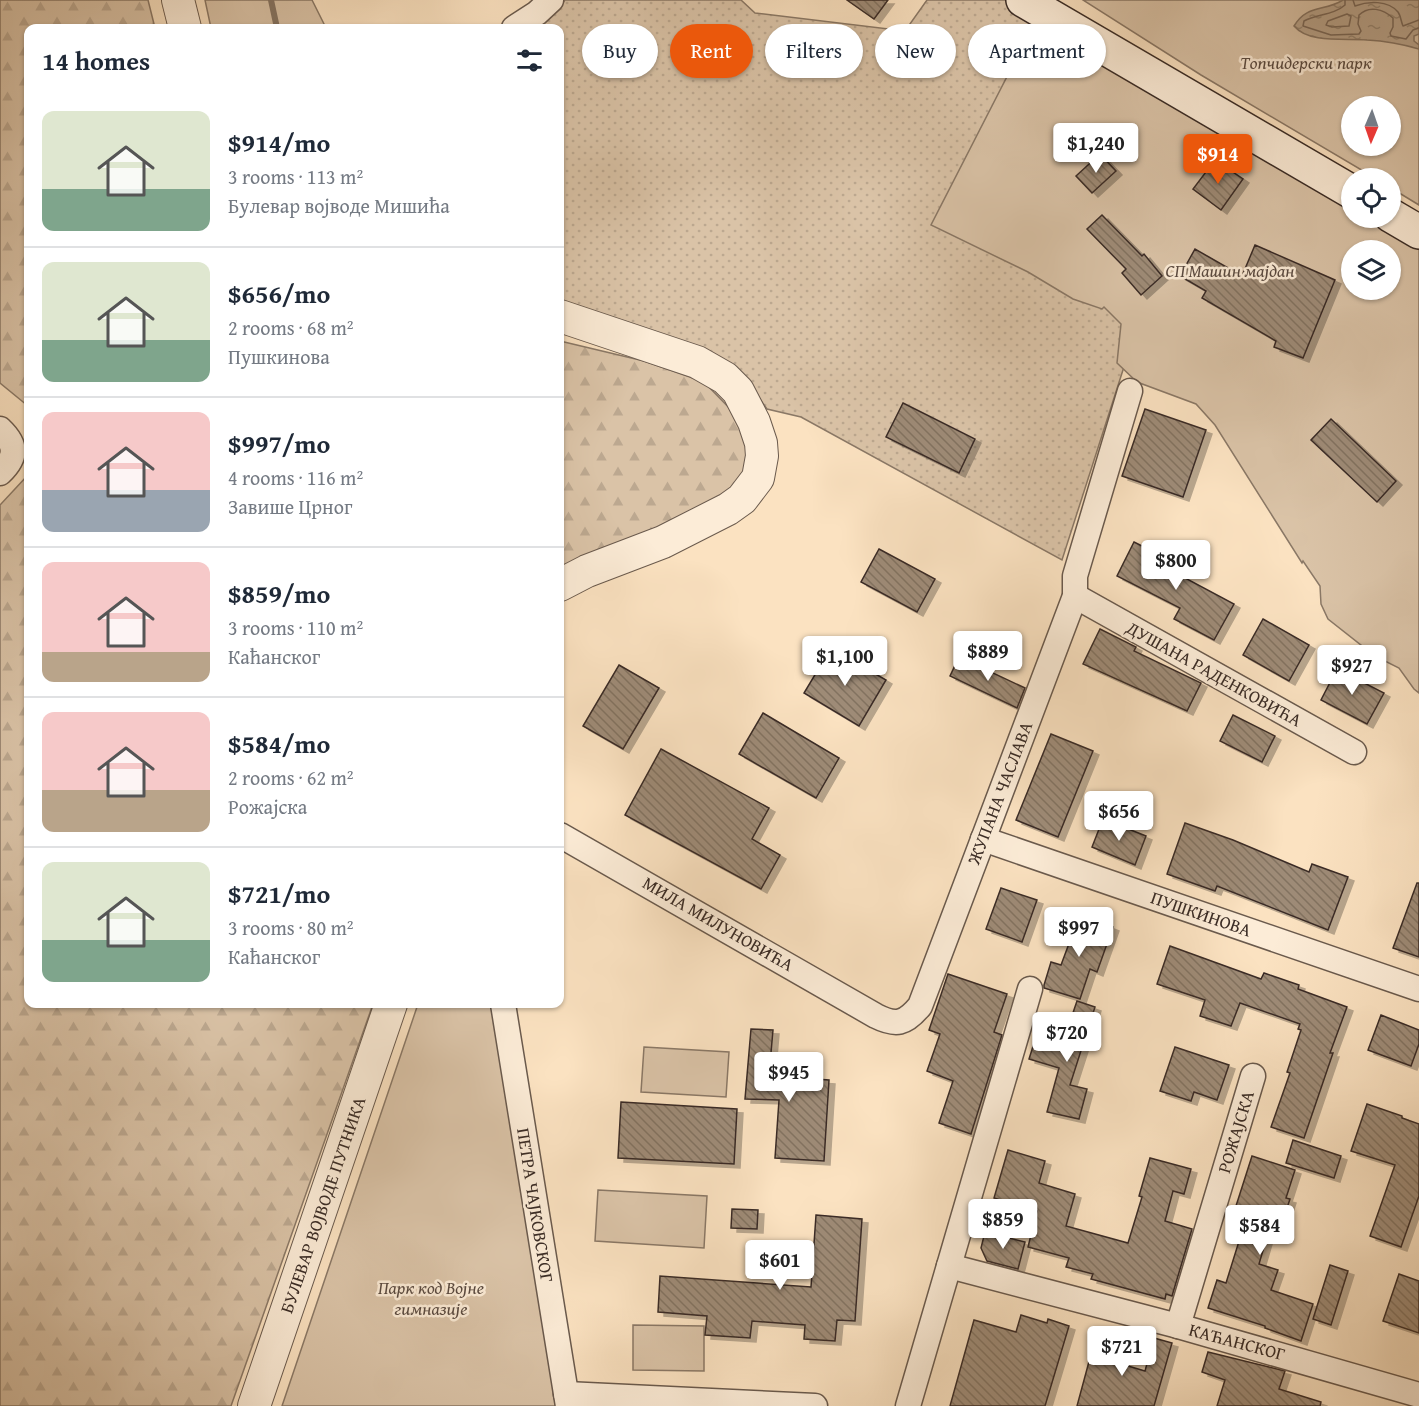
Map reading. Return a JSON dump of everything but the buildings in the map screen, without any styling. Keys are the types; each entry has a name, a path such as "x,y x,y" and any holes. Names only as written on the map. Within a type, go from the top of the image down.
{"main road":[{"path":"1023,0 1341,186"},
{"path":"1401,221 1419,232"}],"street":[{"path":"178,0 184,24"},
{"path":"520,24 551,0"},
{"path":"564,317 697,362 725,378 738,391 754,422 761,443 762,456 762,466 755,483 741,499 728,509 663,542 587,571 564,583"},
{"name":"ЖУПАНА ЧАСЛАВА","path":"876,1016 888,1022 900,1022 912,1016 920,1006 1075,596 1075,576 1130,391"},
{"path":"0,429 11,440 14,450 11,460 0,472"},
{"name":"ДУШАНА РАДЕНКОВИЋА","path":"1075,596 1354,752"},
{"name":"МИЛА МИЛУНОВИЋА","path":"564,837 876,1016"},
{"name":"ПУШКИНОВА","path":"983,839 1419,989"},
{"path":"908,1406 1030,989"},
{"name":"БУЛЕВАР ВОЈВОДЕ ПУТНИКА","path":"254,1406 390,1008"},
{"name":"ПЕТРА ЧАЈКОВСКОГ","path":"504,1008 567,1400"},
{"name":"РОЖАЈСКА","path":"1178,1326 1253,1076"},
{"name":"КАЋАНСКОГ","path":"949,1266 1178,1326 1419,1395"},
{"path":"567,1400 815,1406"}],"green space":[{"path":"0,0 148,0 154,24 24,24 24,403 0,383"},
{"path":"205,0 312,0 324,24 210,24"},
{"path":"565,0 741,0 755,13 847,24 765,24 765,78 863,78 863,26 875,27 875,78 956,78 956,24 910,24 927,0 1005,0 1044,24 968,24 968,78 1106,78 1106,63 1177,107 1139,320 1062,560 801,417 767,409 750,385 564,310 564,24 542,24 557,11"},
{"name":"Топчидерски парк","path":"1083,0 1419,0 1419,205 1401,194 1401,168 1358,168 1201,75"},
{"name":"СП Машин мајдан","path":"1106,63 1341,197 1341,228 1392,228 1419,244 1419,693 1399,668 1375,656 1328,619 1321,604 1320,586 1303,561 1302,563 1215,425 1196,404 1137,382 1117,363 1121,324 1104,307 1102,309 1073,299 1028,272 931,225 1006,78 1106,78"},
{"path":"564,342 644,361 704,382 737,416 751,456 737,492 564,573"},
{"path":"24,479 24,1008 372,1008 231,1406 0,1406 0,505"},
{"name":"Парк код Војне гимназије","path":"417,1008 495,1008 557,1406 282,1406"},
{"path":"644,1047 729,1052 726,1097 641,1092"},
{"path":"598,1190 707,1196 704,1248 595,1241"},
{"path":"633,1325 704,1326 704,1371 633,1370"}],"water":[{"path":"1343,0 1419,0 1419,34 1414,36 1414,41 1419,45 1419,49 1380,41 1318,38 1301,32 1294,26 1304,14"}],"waterway":[{"path":"271,0 276,24"}]}
